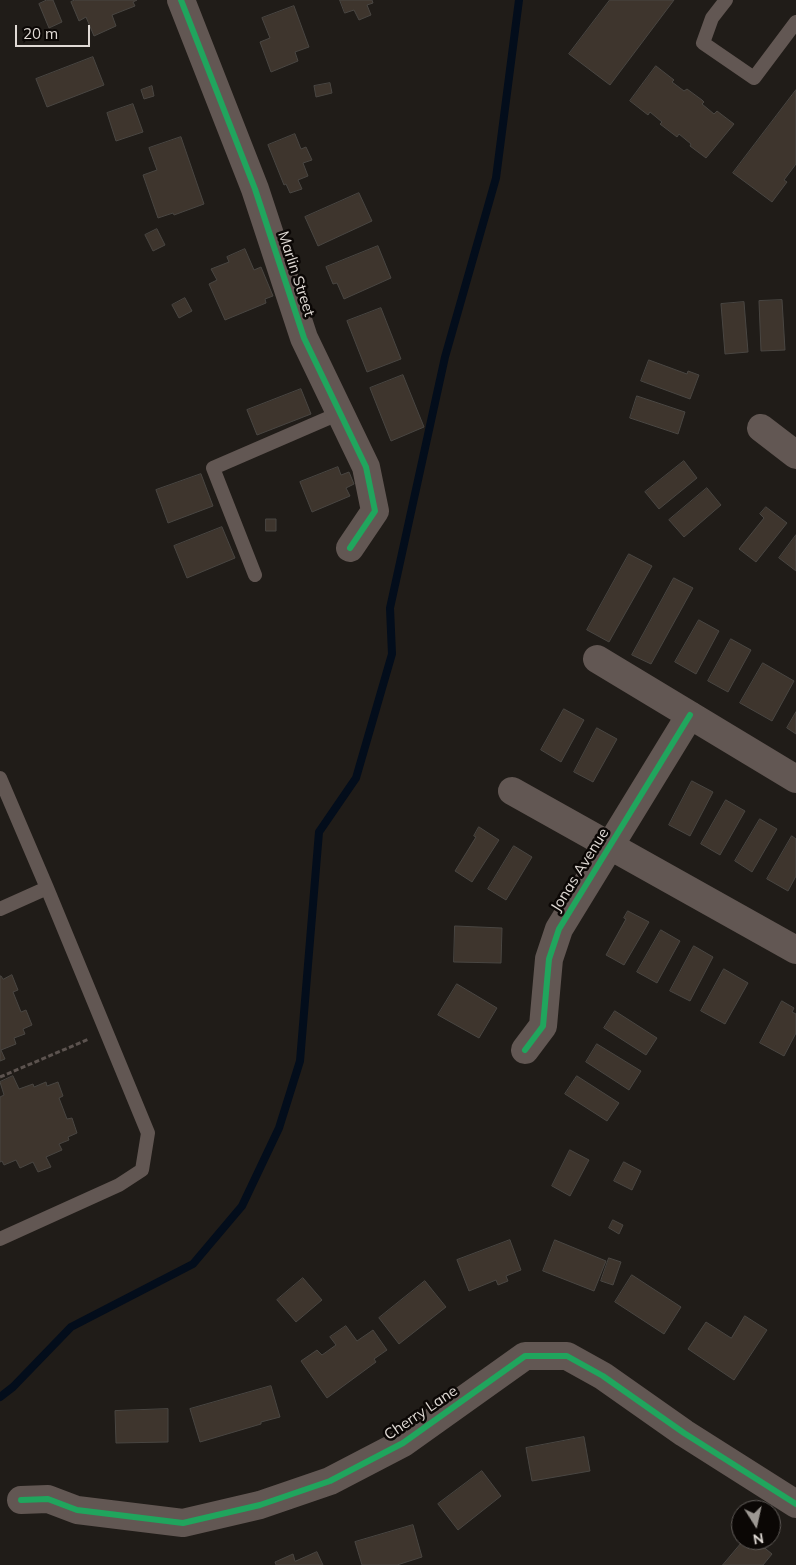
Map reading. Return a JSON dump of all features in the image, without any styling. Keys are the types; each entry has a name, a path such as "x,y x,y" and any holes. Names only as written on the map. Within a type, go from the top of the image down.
{"street":[{"name":"Marlin Street","path":"181,0 255,189 304,338 366,467 375,511 350,548"},
{"path":"761,428 796,455"},
{"path":"597,659 796,779"},
{"name":"Jonas Avenue","path":"525,1050 543,1026 549,959 559,929 690,715"},
{"name":"Jonas Avenue","path":"512,791 796,950"},
{"name":"Cherry Lane","path":"21,1500 48,1499 77,1510 183,1523 260,1505 330,1481 403,1443 525,1356 567,1356 603,1376 684,1434 796,1504"}],"lane":[{"path":"726,0 712,18 703,43 754,78 796,22"},
{"path":"255,575 213,468 340,413"},
{"path":"0,778 148,1133 142,1170 119,1185 0,1239"},
{"path":"0,909 47,888"}],"path":[{"path":"0,1077 106,1031"}],"building":[{"path":"47,0 53,0 62,22 49,28 39,4"},
{"path":"75,0 137,0 133,2 135,6 112,15 116,26 94,36 86,17 79,21 71,2"},
{"path":"340,0 372,0 373,3 367,5 371,15 359,20 354,10 345,13"},
{"path":"610,0 674,0 610,85 569,54"},
{"path":"294,6 309,47 295,52 298,61 271,72 260,42 270,38 262,18"},
{"path":"93,57 104,85 47,107 36,79"},
{"path":"656,66 674,80 672,82 684,91 687,89 702,100 704,102 702,104 714,114 717,111 734,124 706,158 690,146 691,144 679,134 677,137 660,124 662,122 650,112 648,115 630,101"},
{"path":"330,83 332,93 316,97 314,86"},
{"path":"152,86 154,96 144,99 141,90"},
{"path":"796,90 796,164 784,180 787,182 772,202 733,173"},
{"path":"133,104 143,132 116,141 107,113"},
{"path":"295,134 301,149 306,147 312,160 303,163 308,176 298,180 302,189 290,193 286,184 284,185 268,145"},
{"path":"181,137 204,204 174,215 173,213 158,218 143,175 157,170 149,148"},
{"path":"359,193 372,221 318,246 305,217"},
{"path":"157,229 165,245 153,251 145,235"},
{"path":"378,246 391,278 344,299 337,283 333,284 326,267"},
{"path":"245,249 254,270 261,267 273,296 265,299 266,303 225,320 209,284 217,280 211,269 229,262 227,257"},
{"path":"185,298 192,311 179,318 172,305"},
{"path":"782,300 785,350 761,351 759,301"},
{"path":"744,302 748,352 725,354 721,304"},
{"path":"381,308 401,359 367,372 347,321"},
{"path":"649,360 687,374 688,371 699,375 690,399 641,381"},
{"path":"403,375 424,427 391,441 370,388"},
{"path":"301,389 311,414 257,435 247,410"},
{"path":"637,396 685,412 678,434 630,418"},
{"path":"684,461 697,478 659,509 645,492"},
{"path":"338,467 341,475 349,472 354,484 346,488 350,496 312,512 300,482"},
{"path":"201,474 213,506 168,523 156,490"},
{"path":"707,488 721,505 684,537 669,520"},
{"path":"766,507 787,523 756,562 739,549 764,518 760,514"},
{"path":"266,519 276,519 276,531 266,531"},
{"path":"222,527 235,558 187,578 174,546"},
{"path":"796,535 796,571 779,558"},
{"path":"629,554 652,566 609,642 587,630"},
{"path":"674,578 693,588 651,664 632,655"},
{"path":"699,620 719,631 696,674 675,662"},
{"path":"731,639 751,650 728,692 708,681"},
{"path":"763,663 794,681 772,721 740,703"},
{"path":"564,709 584,720 561,762 541,750"},
{"path":"796,712 796,734 787,728"},
{"path":"597,728 617,739 593,782 574,772"},
{"path":"692,781 713,792 690,836 669,825"},
{"path":"726,800 745,811 720,855 701,844"},
{"path":"760,819 777,829 752,872 735,861"},
{"path":"479,827 499,840 472,882 455,871 476,837 474,836"},
{"path":"792,836 796,839 796,876 788,891 767,879"},
{"path":"514,846 532,857 506,900 488,889"},
{"path":"628,911 649,922 624,965 606,955 626,919 624,918"},
{"path":"455,926 502,928 501,963 454,962"},
{"path":"661,930 680,941 657,983 637,972"},
{"path":"694,946 713,957 690,1001 670,991"},
{"path":"724,969 748,983 725,1024 701,1011"},
{"path":"12,975 18,990 13,992 21,1012 26,1010 32,1025 23,1029 25,1034 14,1038 16,1044 1,1050 5,1059 0,1061 0,976 3,979"},
{"path":"457,984 497,1008 479,1038 438,1015"},
{"path":"782,1001 794,1008 792,1012 796,1014 796,1033 784,1056 760,1043"},
{"path":"615,1011 657,1038 646,1055 604,1028"},
{"path":"597,1044 641,1071 629,1090 586,1062"},
{"path":"13,1076 19,1089 33,1084 34,1087 46,1082 47,1086 58,1082 63,1096 59,1098 67,1119 72,1118 77,1133 68,1137 69,1140 59,1144 62,1150 46,1157 51,1167 38,1172 33,1162 20,1168 16,1160 4,1165 2,1161 0,1162 0,1097 4,1095 0,1082"},
{"path":"577,1076 619,1103 607,1121 565,1094"},
{"path":"570,1150 589,1160 570,1196 552,1186"},
{"path":"624,1162 641,1171 632,1190 614,1181"},
{"path":"613,1220 623,1225 619,1234 609,1228"},
{"path":"510,1240 521,1270 506,1276 508,1281 498,1285 496,1280 469,1291 457,1260"},
{"path":"555,1240 606,1261 594,1291 543,1271"},
{"path":"609,1258 621,1262 613,1285 601,1281"},
{"path":"632,1275 681,1307 664,1334 615,1302"},
{"path":"303,1278 322,1300 296,1322 277,1300"},
{"path":"425,1281 446,1307 399,1344 379,1318"},
{"path":"745,1316 767,1330 734,1380 688,1349 706,1322 731,1338"},
{"path":"346,1326 357,1341 373,1330 387,1350 374,1359 376,1362 327,1398 301,1361 317,1350 322,1355 336,1345 330,1337"},
{"path":"271,1386 280,1417 200,1442 190,1409"},
{"path":"168,1409 168,1442 116,1443 115,1411"},
{"path":"584,1437 590,1471 532,1481 526,1448"},
{"path":"482,1471 501,1496 458,1530 438,1504"},
{"path":"413,1525 422,1557 397,1565 362,1565 355,1542"},
{"path":"736,1550 767,1550 772,1554 763,1565 723,1565"},
{"path":"317,1552 323,1565 276,1565 275,1562 293,1554 295,1561"}],"waterway":[{"path":"0,1397 13,1387 71,1327 193,1264 242,1206 279,1128 300,1061 319,832 356,778 392,654 390,608 445,357 496,178 519,0"}],"cycle path":[{"path":"181,0 255,189 304,338 366,467 375,511 350,548"},
{"path":"525,1050 543,1026 549,959 559,929 690,715"},
{"path":"21,1500 48,1499 77,1510 183,1523 260,1505 330,1481 403,1443 525,1356 567,1356 603,1376 684,1433 796,1504"}]}
